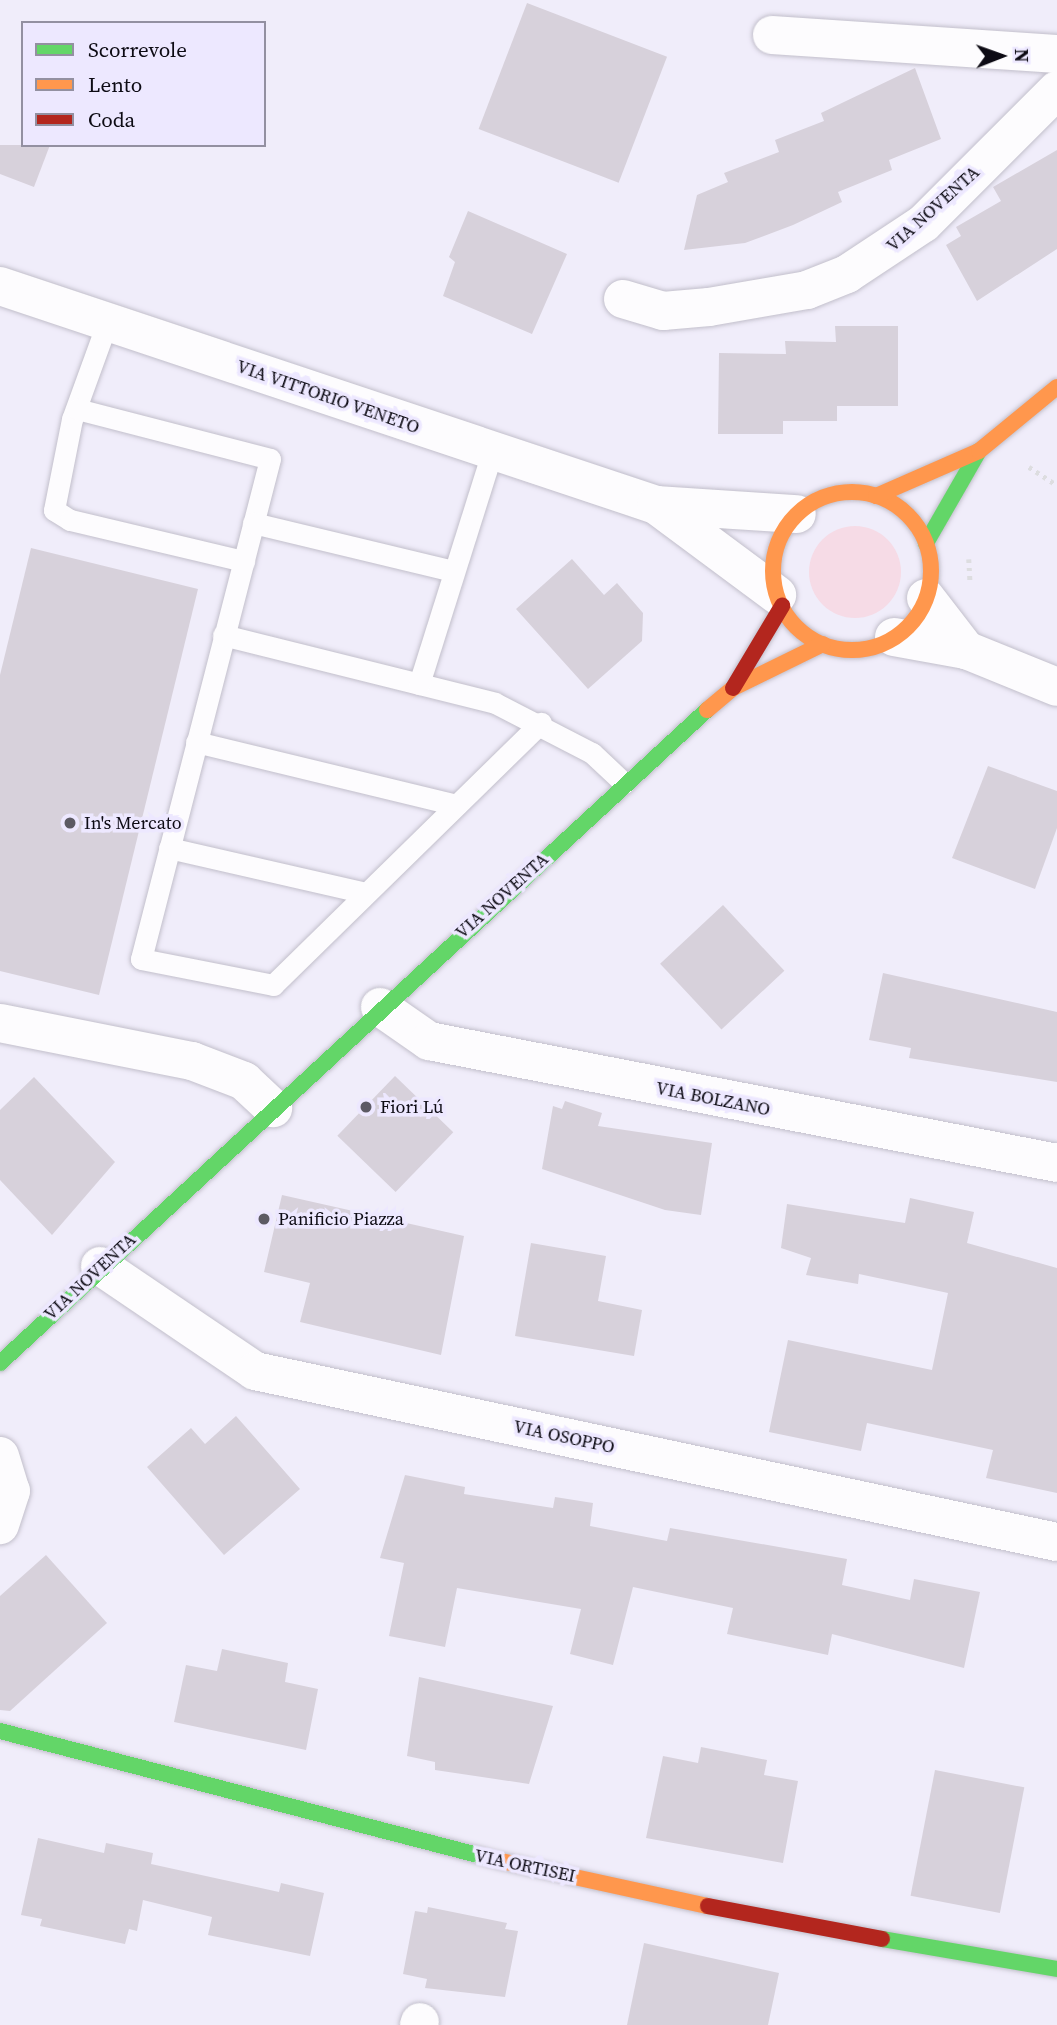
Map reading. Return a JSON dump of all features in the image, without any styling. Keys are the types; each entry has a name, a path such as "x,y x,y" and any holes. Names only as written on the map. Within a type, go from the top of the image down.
{"street":[{"path":"772,35 1057,54"},
{"name":"VIA NOVENTA","path":"623,299 663,311 709,307 807,290 847,274 924,223 1057,89"},
{"name":"VIA VITTORIO VENETO","path":"0,286 656,505 797,514"},
{"path":"1057,387 979,451 876,496 834,494 797,514 776,552 779,600 798,628 823,644 862,649 894,638 966,650 1057,687"},
{"path":"926,543 979,451"},
{"path":"876,496 905,513 926,543 931,570 926,598 894,638"},
{"name":"VIA VITTORIO VENETO","path":"656,505 779,600"},
{"path":"926,598 966,650"},
{"name":"VIA NOVENTA","path":"733,688 779,600"},
{"name":"VIA NOVENTA","path":"0,1363 100,1266 624,783 733,688 823,644"},
{"name":"VIA BOLZANO","path":"380,1007 429,1041 1057,1163"},
{"path":"0,1023 192,1061 244,1081 273,1108"},
{"name":"VIA OSOPPO","path":"100,1266 255,1371 1057,1542"},
{"path":"0,1456 11,1492 0,1525"},
{"name":"VIA ORTISEI","path":"0,1731 452,1850 761,1918 1057,1969"}],"lane":[{"path":"107,323 77,409 54,510 70,520 244,562"},
{"path":"77,409 270,459 141,959 272,985 541,723"},
{"path":"418,684 492,452"},
{"path":"253,523 453,571"},
{"path":"223,635 418,684 541,723 592,753 624,783"},
{"path":"196,742 457,805"},
{"path":"169,848 366,893"}],"path":[{"path":"1025,464 1057,485"}],"shaded area":[{"path":"855,526 873,529 888,539 898,554 901,572 898,590 888,605 873,615 855,618 837,615 822,605 812,590 809,572 812,554 822,539 837,529"}],"building":[{"path":"527,3 667,57 619,183 479,129"},
{"path":"915,68 941,139 889,160 892,170 838,192 842,202 793,225 745,243 684,250 697,195 728,182 724,173 779,152 775,140 824,121 821,113"},
{"path":"0,145 49,147 34,187 0,174"},
{"path":"1057,150 1057,249 977,301 946,245 961,236 956,227 1001,201 993,187"},
{"path":"468,211 567,254 532,334 443,296 455,262 449,257"},
{"path":"835,326 898,326 898,406 837,406 837,421 783,421 783,434 718,434 719,353 786,354 785,341 836,342"},
{"name":"In's Mercato","path":"31,548 198,589 99,995 0,971 0,675"},
{"path":"572,559 604,595 617,583 643,613 642,641 588,689 516,609"},
{"path":"988,766 1057,791 1057,828 1035,889 952,858"},
{"path":"723,905 784,971 721,1029 660,964"},
{"path":"883,973 1057,1012 1057,1082 909,1058 911,1048 869,1040"},
{"path":"395,1076 453,1132 396,1192 337,1136"},
{"path":"34,1077 115,1162 52,1235 0,1180 0,1110"},
{"path":"565,1101 602,1113 598,1126 712,1143 701,1215 665,1210 542,1169 553,1106 562,1109"},
{"path":"282,1195 464,1236 441,1355 300,1322 310,1283 264,1272"},
{"path":"910,1198 974,1212 967,1243 1057,1268 1057,1493 986,1478 993,1450 867,1423 861,1451 769,1432 788,1340 932,1370 948,1293 859,1274 858,1284 806,1275 811,1258 781,1248 787,1204 905,1223"},
{"path":"531,1243 606,1256 598,1301 642,1310 634,1356 515,1336"},
{"path":"236,1416 300,1489 224,1555 147,1467 191,1428 205,1444"},
{"path":"405,1475 465,1487 464,1494 553,1508 555,1497 593,1503 590,1526 667,1541 670,1528 847,1559 842,1585 910,1600 914,1579 980,1592 964,1668 832,1634 828,1655 727,1634 733,1608 633,1587 613,1665 570,1654 581,1609 457,1588 445,1647 389,1636 404,1563 380,1558"},
{"path":"46,1555 107,1623 10,1711 0,1710 0,1596"},
{"path":"222,1649 288,1663 285,1682 318,1689 306,1750 174,1722 186,1665 217,1671"},
{"path":"419,1677 553,1706 529,1784 435,1770 435,1762 407,1756"},
{"path":"701,1747 767,1760 764,1775 798,1781 783,1863 646,1838 663,1756 698,1763"},
{"path":"935,1770 1024,1787 1000,1913 911,1896"},
{"path":"38,1838 104,1853 106,1843 153,1853 151,1864 279,1892 281,1883 324,1893 310,1956 208,1935 212,1917 143,1900 137,1931 129,1929 125,1944 40,1926 42,1919 21,1915"},
{"path":"428,1907 507,1923 505,1929 518,1931 505,1997 425,1988 427,1979 403,1974 415,1911 427,1913"},
{"path":"644,1943 779,1973 768,2025 627,2025"}],"traffic: fast":[{"path":"926,543 979,451"},
{"path":"0,1363 707,710"},
{"path":"0,1731 501,1861"},
{"path":"882,1939 1057,1969"}],"traffic: slow":[{"path":"876,496 979,451 1057,387"},
{"path":"852,492 882,498 908,515 925,541 931,571 925,601 908,627 882,644 852,650 822,644 796,627 779,601 773,571 779,541 796,515 822,498 852,492"},
{"path":"707,710 733,688 823,644"},
{"path":"501,1861 708,1906"}],"traffic: jam":[{"path":"733,688 782,606"},
{"path":"708,1906 882,1939"}],"place":[{"name":"In's Mercato","path":"70,823"},
{"name":"Fiori Lú","path":"366,1107"},
{"name":"Panificio Piazza","path":"264,1219"}]}
